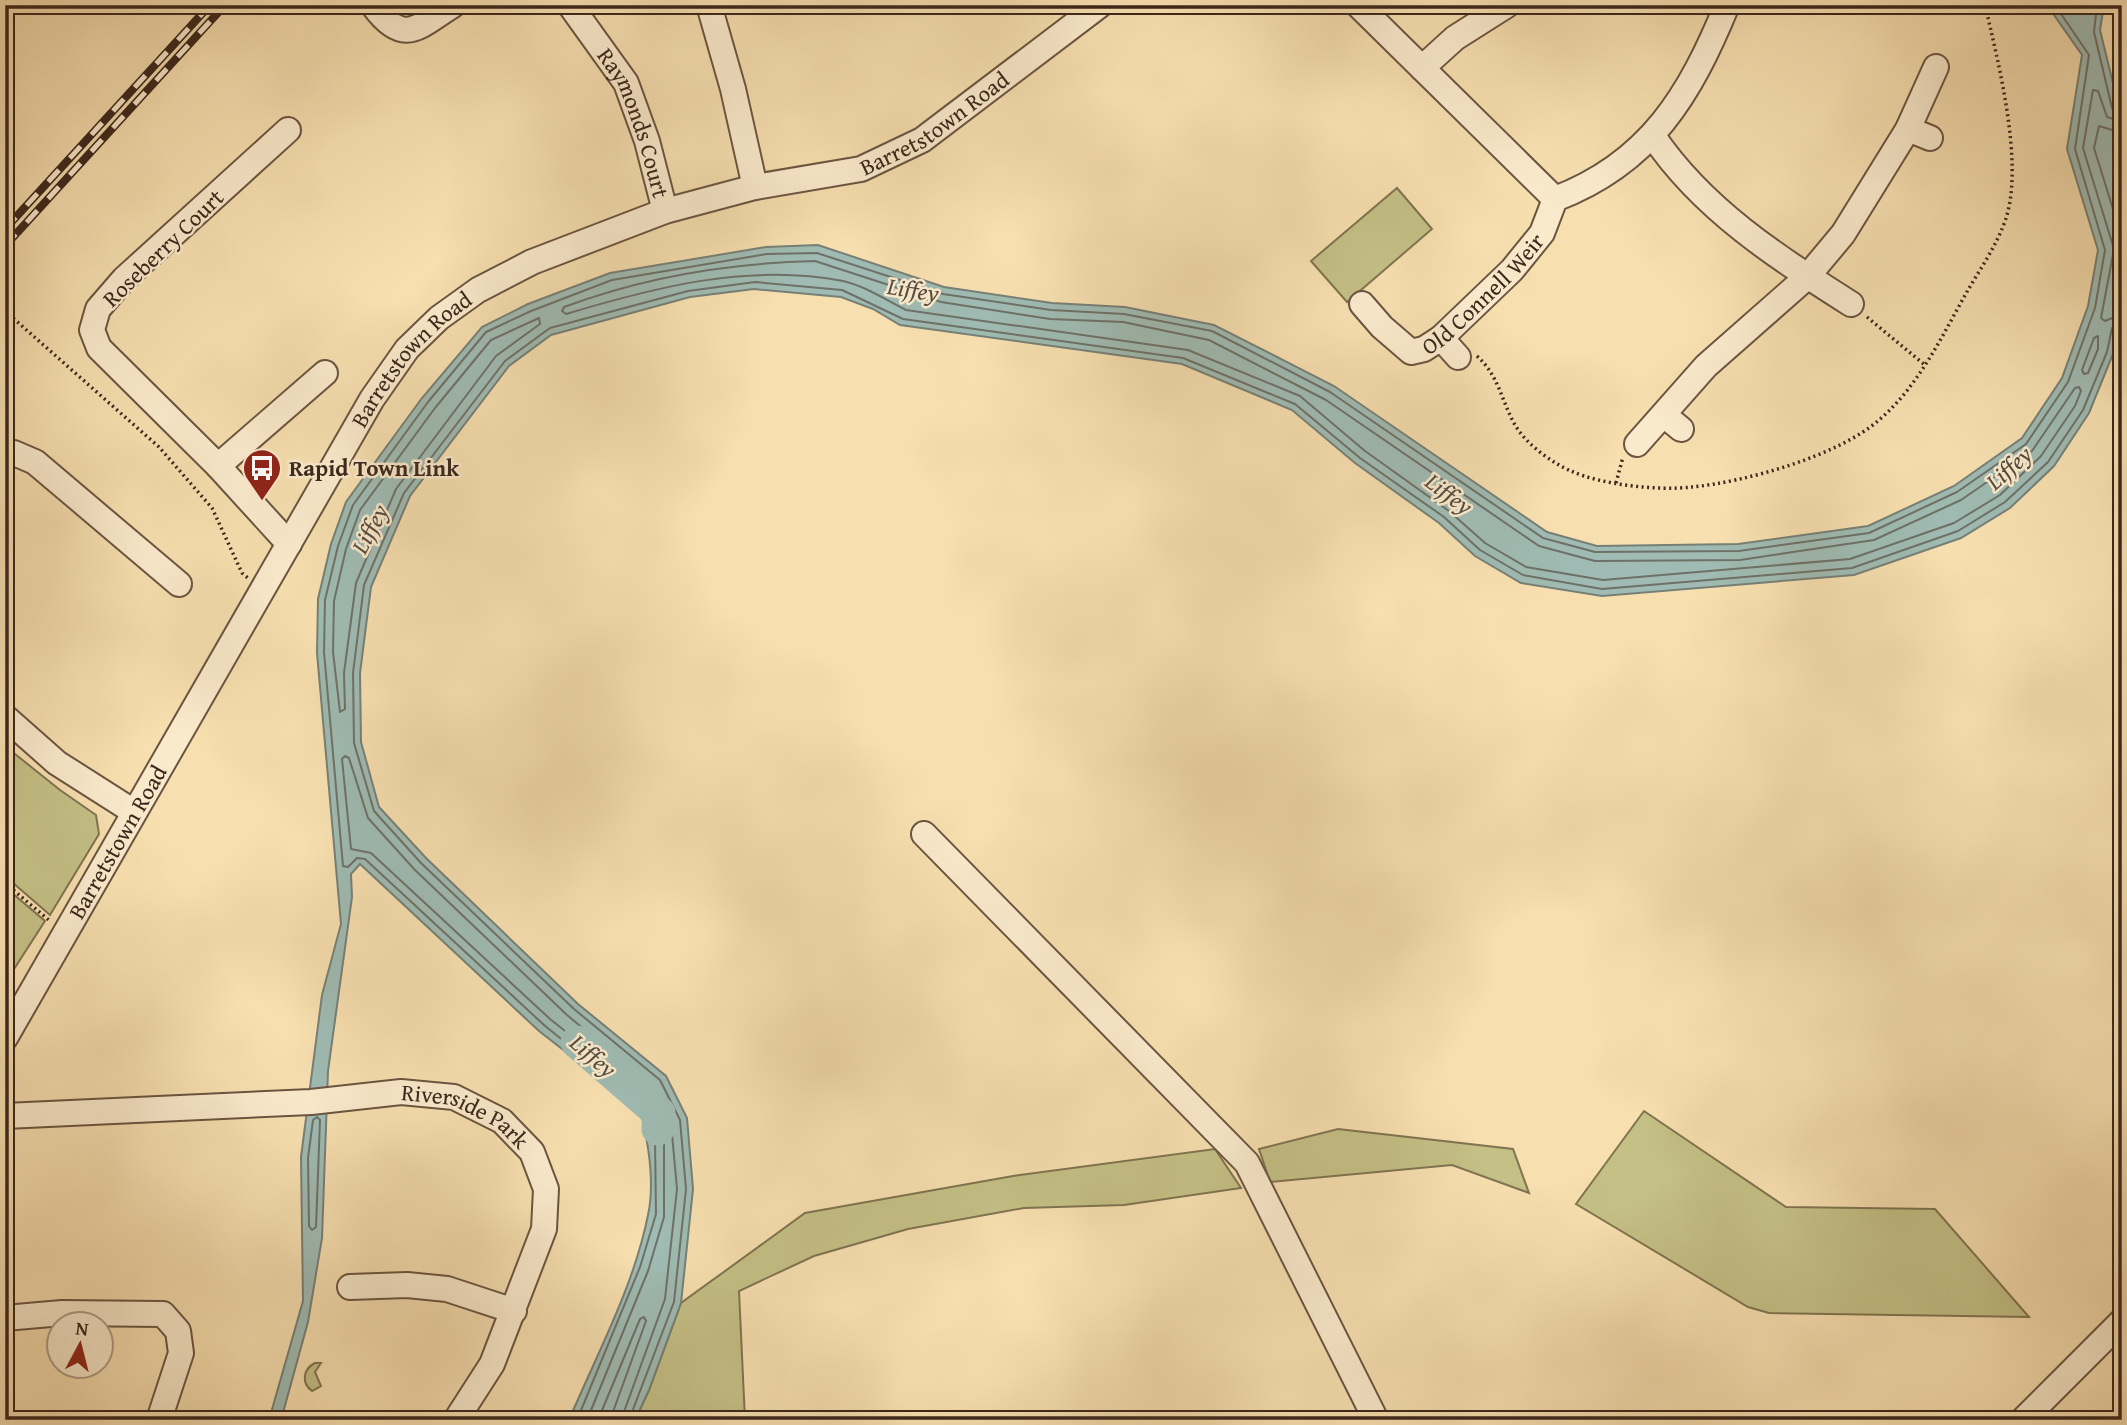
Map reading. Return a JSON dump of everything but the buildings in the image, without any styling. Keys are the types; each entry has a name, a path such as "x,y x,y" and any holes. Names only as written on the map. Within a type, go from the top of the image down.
{"street":[{"path":"373,5 382,18 402,30 421,28 453,5"},
{"name":"Raymonds Court","path":"570,5 626,83 647,141 665,211"},
{"path":"709,5 733,89 755,187"},
{"name":"Barretstown Road","path":"5,1038 372,398 407,349 439,318 478,290 532,262 665,211 755,187 861,169 922,140 1100,5"},
{"path":"1359,5 1555,199 1587,187 1653,136 1672,114 1712,42 1727,5"},
{"path":"1422,68 1455,38 1507,5"},
{"path":"1637,444 1673,422 1706,366 1807,277 1843,234 1919,133 1936,67"},
{"name":"Roseberry Court","path":"288,130 124,279 98,309 92,330 99,348 218,466 289,544"},
{"path":"1653,136 1670,161 1714,207 1807,277 1851,304"},
{"name":"Old Connell Weir","path":"1362,304 1410,352 1424,349 1441,338 1512,270 1542,233 1555,199"},
{"path":"1441,338 1458,357"},
{"path":"218,466 325,373"},
{"path":"5,454 14,453 35,462 179,584"},
{"path":"5,717 57,763 134,812"},
{"path":"924,834 1247,1163 1376,1420"},
{"name":"Riverside Park","path":"5,1116 311,1102 401,1092 454,1097 502,1121 531,1152 546,1189 544,1229 492,1364 456,1420"},
{"path":"349,1287 407,1285 447,1289 514,1311"},
{"path":"5,1318 62,1313 163,1314 178,1331 181,1353 159,1420"},
{"path":"2023,1420 2122,1321"}],"path":[{"path":"1458,357 1469,348 1496,377 1515,426 1535,448 1571,471 1610,483 1690,488 1756,475 1848,443 1880,420 1925,365 1998,238 2008,213 2011,176 2007,116 1985,5"},
{"path":"1851,304 1925,365"},
{"path":"5,311 159,447 212,508 242,573 263,590"},
{"path":"5,883 49,921 66,931"}],"shaded area":[{"path":"1397,188 1432,229 1347,302 1311,261"},
{"path":"5,746 96,815 99,834 50,915 5,876"},
{"path":"5,887 45,921 5,983"},
{"path":"1644,1111 1786,1207 1935,1209 2029,1317 1769,1313 1748,1307 1576,1204"},
{"path":"1338,1129 1513,1149 1529,1193 1452,1165 1270,1182 1259,1149"},
{"path":"1215,1149 1241,1188 1124,1205 1024,1208 908,1229 814,1256 739,1291 745,1420 635,1420 681,1303 805,1213 1013,1176"},
{"path":"315,1363 321,1363 315,1372 321,1386 312,1391 306,1384 305,1376"}],"water":[{"path":"2047,5 2104,5 2100,30 2122,120 2122,316 2113,354 2089,413 2054,466 2010,508 1961,538 1854,575 1602,596 1521,583 1475,556 1439,523 1355,463 1292,410 1182,364 900,325 873,309 841,297 754,289 690,297 551,335 509,366 410,496 371,587 360,673 361,742 379,807 426,858 578,1004 666,1076 687,1118 693,1189 681,1303 635,1420 569,1420 624,1294 648,1215 650,1166 634,1083 620,1074 584,1066 539,1031 360,864 351,874 352,897 328,1071 322,1238 308,1322 281,1420 269,1420 303,1301 301,1157 322,995 341,924 317,653 318,599 331,544 346,502 422,398 482,327 528,304 610,273 766,247 818,245 944,287 1052,303 1125,307 1214,325 1334,386 1547,532 1597,546 1738,544 1868,526 1954,486 2022,438 2062,378 2088,306 2098,250 2067,149 2082,55"}],"waterway":[{"name":"Liffey","path":"577,1042 659,1113 658,1129"}],"railway":[{"path":"5,229 210,5"},
{"path":"5,246 225,5"}],"place":[{"name":"Rapid Town Link","path":"262,502"}]}
